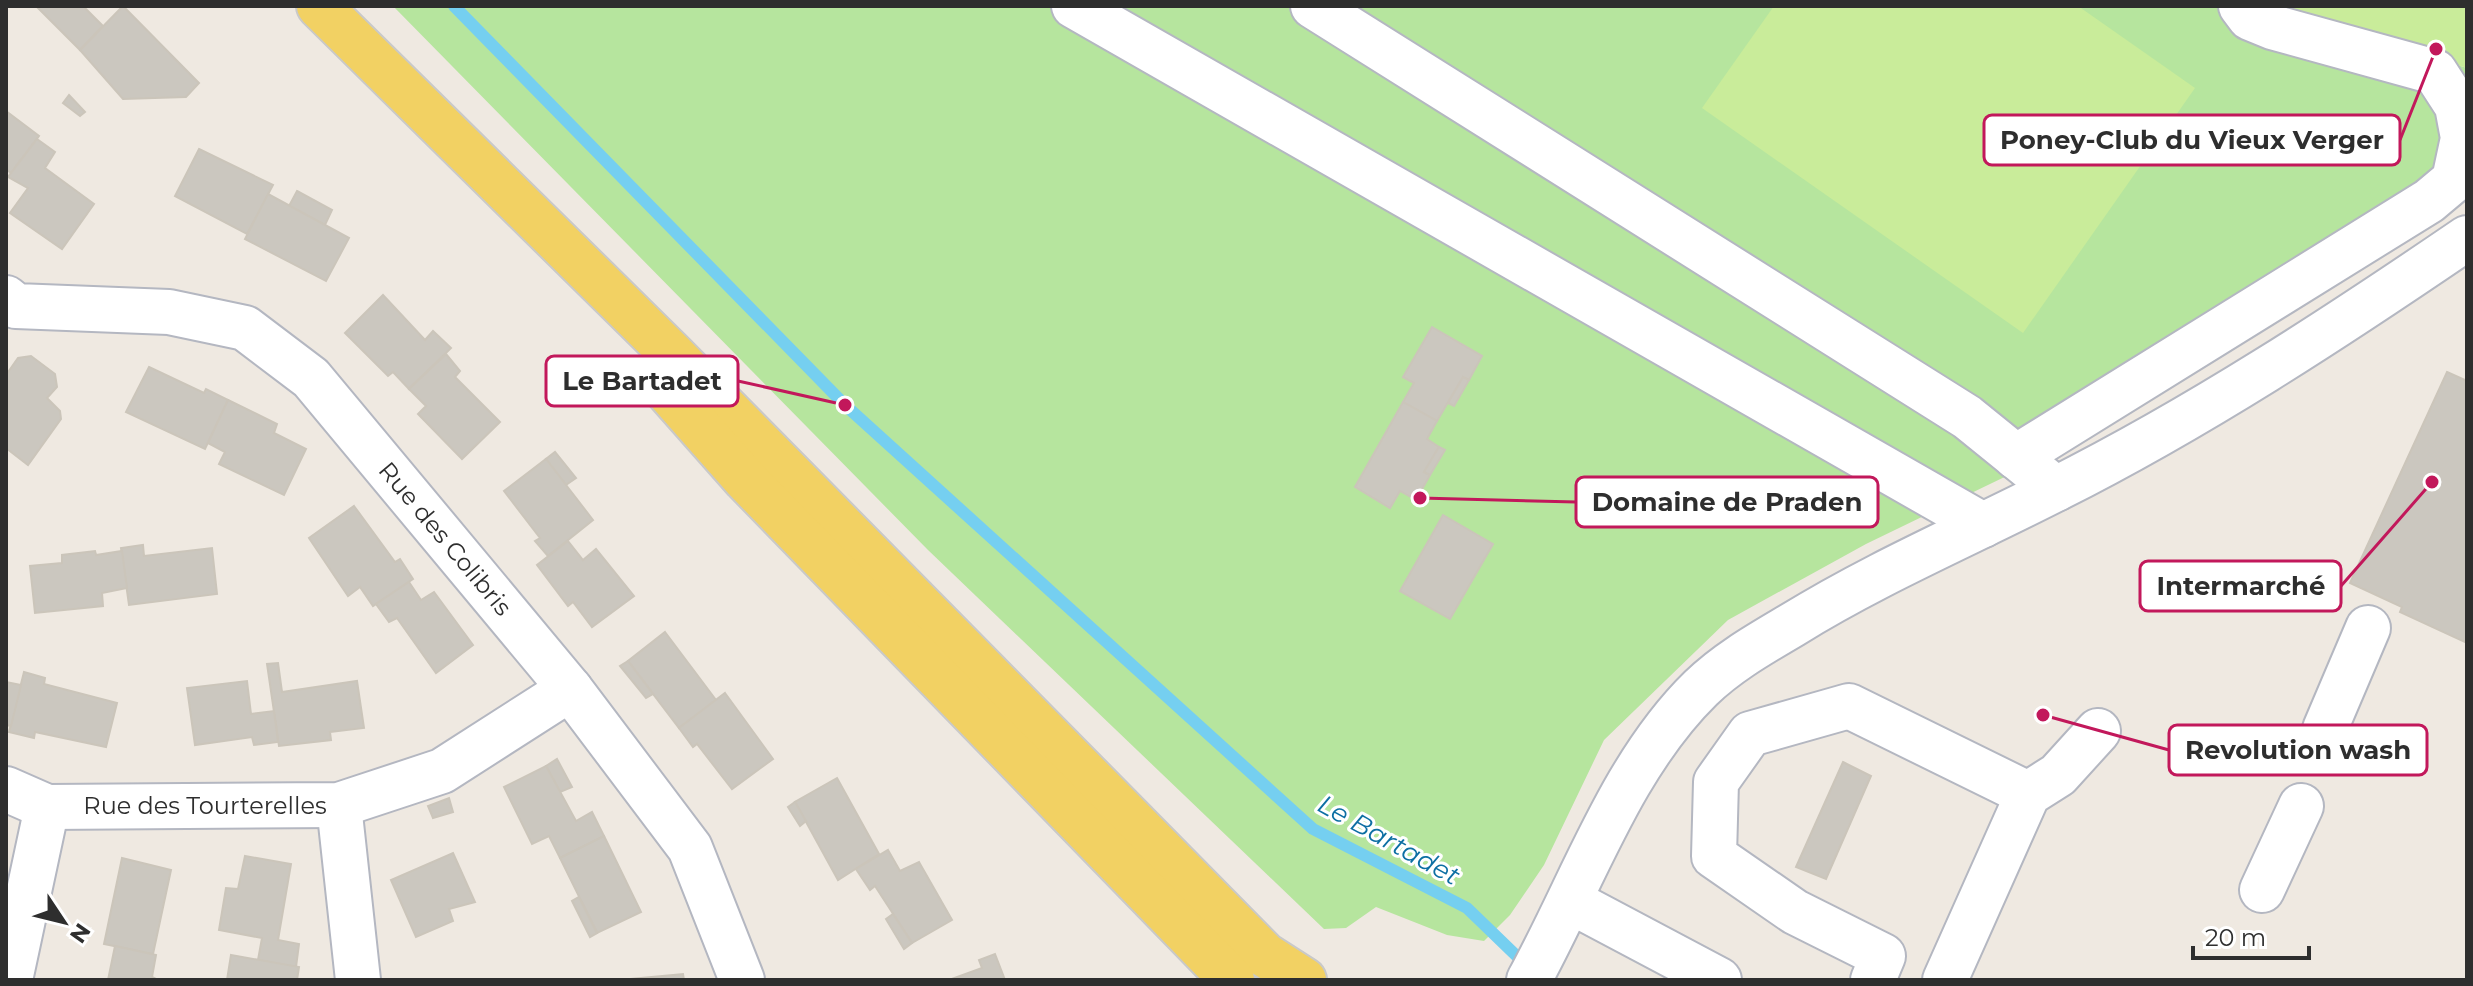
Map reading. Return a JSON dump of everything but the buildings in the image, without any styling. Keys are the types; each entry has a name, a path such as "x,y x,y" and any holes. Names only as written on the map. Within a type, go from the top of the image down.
{"main road":[{"path":"319,6 673,355 1265,955 1304,980"},
{"path":"379,66 745,479 1232,980"}],"street":[{"path":"1074,6 1983,525"},
{"path":"1313,6 1967,417 2056,489"},
{"path":"2016,457 2429,201 2454,180 2463,138 2457,106 2435,72 2272,27 2250,18 2241,6"},
{"path":"1529,980 1604,828 1639,769 1666,729 1700,689 1735,659 1832,600 2136,447 2242,383 2467,238"},
{"name":"Rue des Colibris","path":"6,298 16,306 169,312 245,328 311,378 570,689 690,848 742,980"},
{"path":"2325,729 2368,628"},
{"name":"Rue des Tourterelles","path":"6,789 47,807 339,805 442,771 570,689"},
{"path":"1873,980 1883,956 1795,912 1714,856 1716,782 1750,734 1849,706 2028,794"},
{"path":"1945,980 2028,794 2058,775 2098,731"},
{"path":"339,805 358,980"},
{"path":"2262,890 2301,806"},
{"path":"10,980 47,807"},
{"path":"1570,901 1719,980"}],"green space":[{"path":"393,6 2269,6 2467,68 2467,198 2322,292 2058,451 1866,544 1728,620 1604,740 1544,865 1510,915 1484,941 1447,935 1376,907 1346,928 1324,929 928,550"},
{"path":"1774,6 2078,6 2195,88 2023,333 1702,108"},
{"path":"2269,6 2467,6 2467,68"}],"waterway":[{"name":"Le Bartadet","path":"454,6 845,405 1313,829 1467,908 1528,967"}],"place":[{"name":"Poney-Club du Vieux Verger","path":"2436,49"},
{"name":"Le Bartadet","path":"845,405"},
{"name":"Intermarché","path":"2432,482"},
{"name":"Domaine de Praden","path":"1420,498"},
{"name":"Revolution wash","path":"2043,715"}]}
